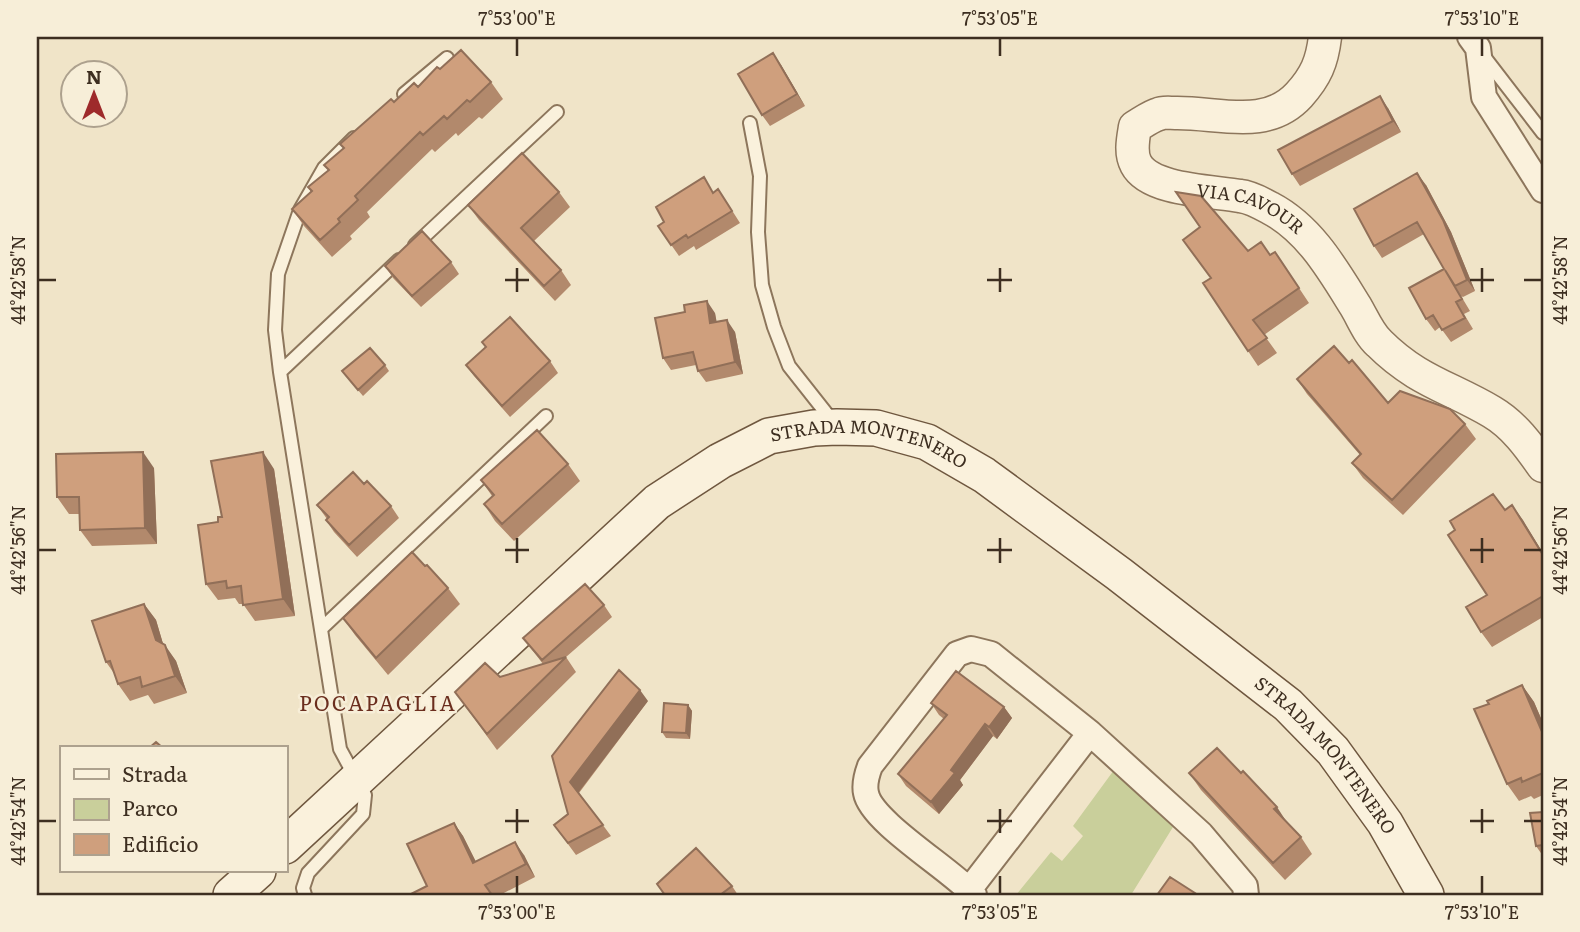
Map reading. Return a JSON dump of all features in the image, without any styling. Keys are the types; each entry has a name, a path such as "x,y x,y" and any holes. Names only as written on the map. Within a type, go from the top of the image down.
{"main road":[{"name":"STRADA MONTENERO","path":"287,844 657,502 720,461 769,436 814,428 876,428 927,442 984,475 1119,574 1288,705 1333,751 1385,823 1426,895"},
{"path":"231,895 257,872"}],"street":[{"name":"VIA CAVOUR","path":"1325,37 1322,62 1307,86 1291,104 1272,115 1242,117 1159,114 1135,127 1132,146 1136,164 1147,176 1178,187 1244,196 1295,224 1326,259 1376,340 1392,356 1436,385 1494,413 1522,437 1543,466"},
{"path":"1474,42 1484,97 1543,190"},
{"path":"1090,733 972,893 878,814 866,795 866,779 870,766 957,654 971,649 991,654 1090,733 1201,834 1245,886 1246,895"}],"lane":[{"path":"1474,42 1543,133"},
{"path":"396,100 447,58"},
{"path":"280,372 557,112"},
{"path":"750,123 760,176 758,232 762,285 774,327 789,366 837,427"},
{"path":"305,895 303,888 308,873 363,814 365,795 340,749 280,372 275,330 278,274 300,210 324,168 366,125"},
{"path":"321,629 546,416"}],"green space":[{"path":"1114,770 1173,827 1131,895 1016,895 1051,852 1062,861 1083,836 1073,826"}],"building":[{"path":"461,50 491,82 447,119 444,116 423,135 420,132 355,196 358,200 338,219 340,222 320,240 292,209 312,191 308,187 329,170 324,165 344,148 340,144 391,99 394,102 414,83 418,87 437,67 440,69"},
{"path":"773,53 797,94 762,115 738,74"},
{"path":"1380,96 1393,121 1292,174 1278,150"},
{"path":"522,153 559,192 521,228 561,270 544,286 468,205"},
{"path":"1417,173 1443,220 1467,280 1455,286 1445,270 1462,299 1456,302 1465,318 1442,330 1433,315 1426,319 1409,288 1444,269 1417,222 1374,246 1354,209"},
{"path":"704,177 713,193 718,189 732,211 688,238 686,235 671,245 658,226 664,222 656,207"},
{"path":"1176,192 1201,196 1248,251 1261,242 1270,255 1275,252 1299,288 1253,320 1267,338 1248,351 1203,283 1211,278 1183,240 1200,227"},
{"path":"422,231 451,262 412,296 385,266"},
{"path":"707,301 710,323 727,320 735,362 698,371 693,352 663,358 655,318 685,312 684,305"},
{"path":"510,317 550,361 502,406 466,365 486,347 482,342"},
{"path":"1334,346 1349,363 1352,360 1388,403 1400,391 1450,409 1465,424 1392,500 1352,463 1361,454 1297,379"},
{"path":"370,348 385,365 358,390 342,371"},
{"path":"537,430 568,464 502,524 484,504 494,495 481,480"},
{"path":"143,452 145,528 80,530 79,497 57,497 56,454"},
{"path":"263,452 283,599 243,605 241,586 227,588 226,581 206,584 198,525 218,522 218,517 222,517 211,461"},
{"path":"353,472 364,484 367,481 391,506 349,545 326,520 329,517 317,505"},
{"path":"1493,494 1505,510 1512,505 1543,555 1543,596 1481,632 1466,607 1487,595 1448,535 1455,530 1450,521"},
{"path":"412,552 448,588 376,658 343,618"},
{"path":"585,584 604,605 542,660 523,638"},
{"path":"144,604 156,640 165,645 175,676 142,687 140,677 118,684 110,661 106,662 92,621"},
{"path":"566,657 487,734 455,692 485,663 500,677"},
{"path":"619,670 640,690 570,782 603,825 568,843 554,825 568,814 552,756"},
{"path":"956,671 1004,707 989,727 985,724 951,770 955,773 931,802 898,774 947,715 931,703"},
{"path":"1522,685 1543,734 1543,773 1522,782 1521,778 1507,784 1474,709 1489,704 1487,701"},
{"path":"664,703 688,705 686,733 662,732"},
{"path":"1217,748 1277,807 1274,809 1301,837 1273,863 1189,773"},
{"path":"1543,812 1543,845 1536,846 1530,813"},
{"path":"454,823 473,863 515,842 526,864 485,885 492,895 409,895 427,886 407,844"},
{"path":"696,848 732,886 720,895 665,895 657,884"},
{"path":"1170,877 1198,895 1157,895"}],"district":[{"name":"POCAPAGLIA","path":"378,704"}]}
